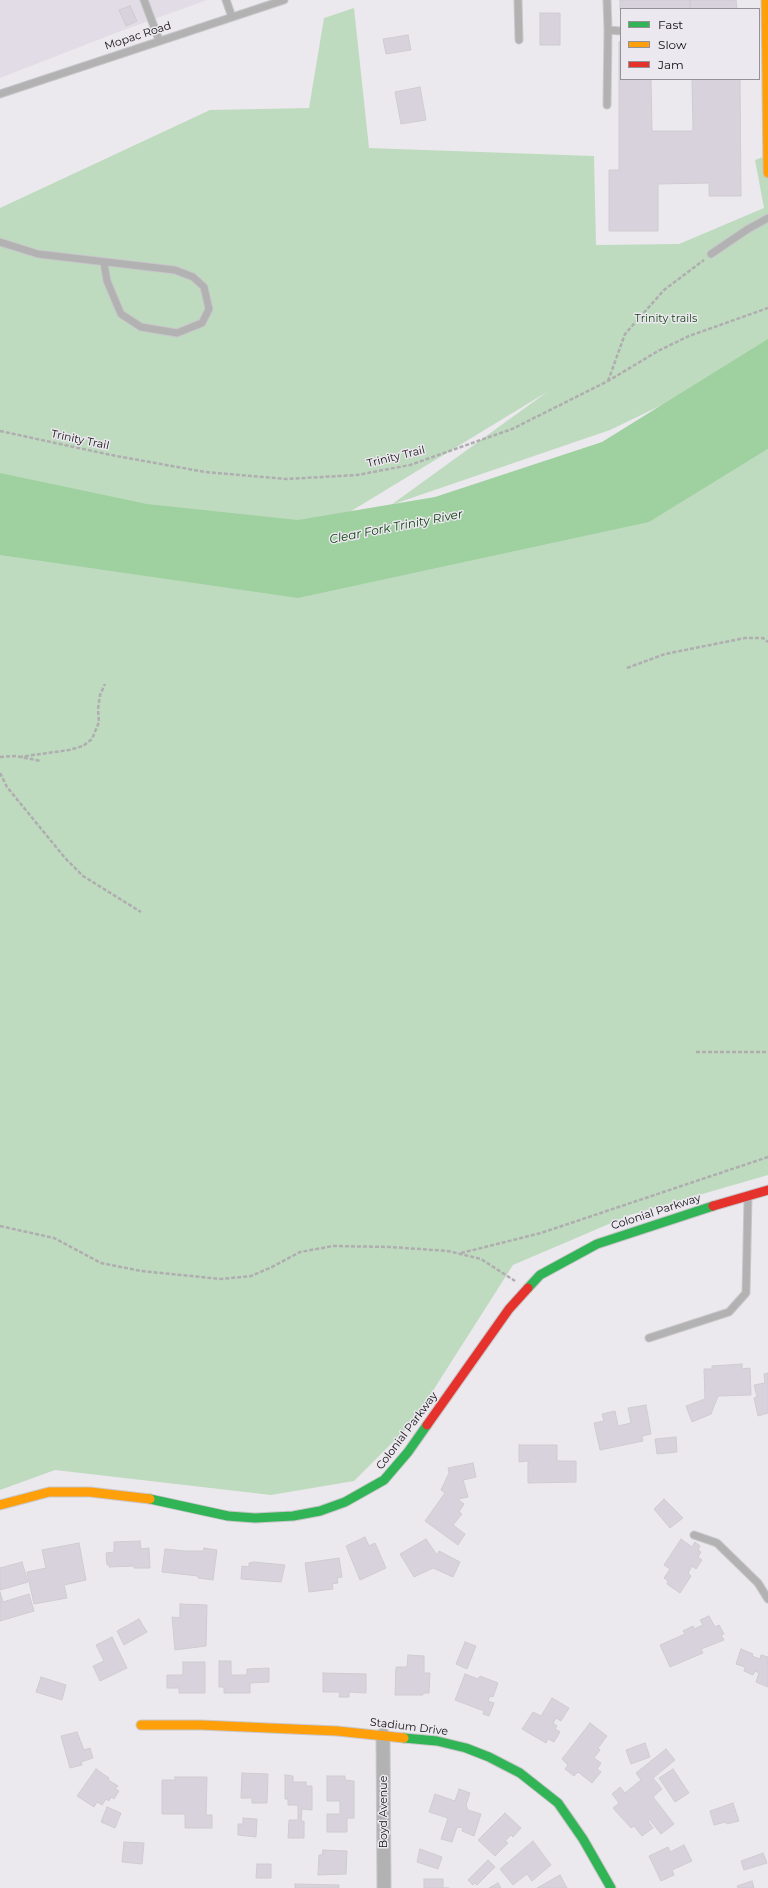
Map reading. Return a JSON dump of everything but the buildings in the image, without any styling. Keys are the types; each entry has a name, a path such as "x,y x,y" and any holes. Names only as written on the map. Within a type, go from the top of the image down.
{"street":[{"path":"766,0 763,30 768,124 768,173"},
{"name":"Colonial Parkway","path":"0,1505 49,1492 90,1492 162,1500 228,1516 255,1518 293,1516 320,1511 345,1502 384,1480 408,1452 509,1309 526,1288 540,1275 597,1244 748,1195 768,1190"},
{"name":"Stadium Drive","path":"141,1725 201,1725 337,1731 437,1741 466,1748 489,1757 520,1773 558,1803 583,1839 611,1888"},
{"name":"Boyd Avenue","path":"383,1735 384,1888"}],"lane":[{"path":"144,0 158,40"},
{"path":"226,0 232,17"},
{"name":"Mopac Road","path":"0,94 158,40 284,0"},
{"path":"518,0 519,40"},
{"path":"607,0 607,105"},
{"path":"608,30 620,30"},
{"path":"711,254 748,229 768,218"},
{"path":"0,242 38,254 104,263 175,270 193,277 204,287 209,309 202,323 177,333 141,327 121,314 107,282 104,263"},
{"path":"650,1338 729,1312 746,1293 748,1195"},
{"path":"694,1535 717,1543 758,1583 768,1599"}],"path":[{"path":"608,381 625,334 664,290 711,254"},
{"name":"Trinity Trail","path":"0,431 111,455 205,472 287,479 357,475 410,465 512,429 608,381 658,351 689,336 768,308"},
{"path":"627,668 666,654 745,638 763,638 768,642"},
{"path":"0,757 19,757 69,750 84,746 92,739 99,722 98,709 100,695 105,684"},
{"path":"19,757 41,761"},
{"path":"0,773 7,787 65,858 83,876 141,912"},
{"path":"696,1052 768,1052"},
{"path":"460,1254 541,1233 768,1157"},
{"path":"0,1226 54,1238 101,1263 141,1271 221,1279 251,1276 272,1268 300,1252 333,1246 398,1247 448,1251 481,1259 526,1288"}],"shaded area":[{"path":"0,0 207,0 121,31 0,78"}],"green space":[{"name":"Trinity trails","path":"354,8 369,148 594,156 596,245 679,244 764,208 755,160 768,155 768,354 610,430 391,505 547,392 302,541 0,474 0,208 210,110 309,108 324,18"},
{"path":"768,449 768,1175 630,1215 513,1265 413,1422 354,1481 271,1495 55,1470 0,1490 0,555 648,522"}],"water":[{"name":"Clear Fork Trinity River","path":"768,339 768,449 649,522 298,598 0,555 0,473 147,504 298,520 435,497 602,442"}],"traffic: fast":[{"path":"528,1288 540,1275 597,1244 713,1206"},
{"path":"150,1499 228,1516 255,1518 293,1516 320,1511 345,1502 384,1480 408,1452 427,1425"},
{"path":"404,1738 437,1741 466,1748 489,1757 520,1773 558,1803 583,1839 611,1888"}],"traffic: slow":[{"path":"766,0 768,173"},
{"path":"0,1505 49,1492 90,1492 150,1499"},
{"path":"141,1725 201,1725 337,1731 404,1738"}],"traffic: jam":[{"path":"713,1206 768,1190"},
{"path":"427,1425 509,1309 528,1288"}]}
